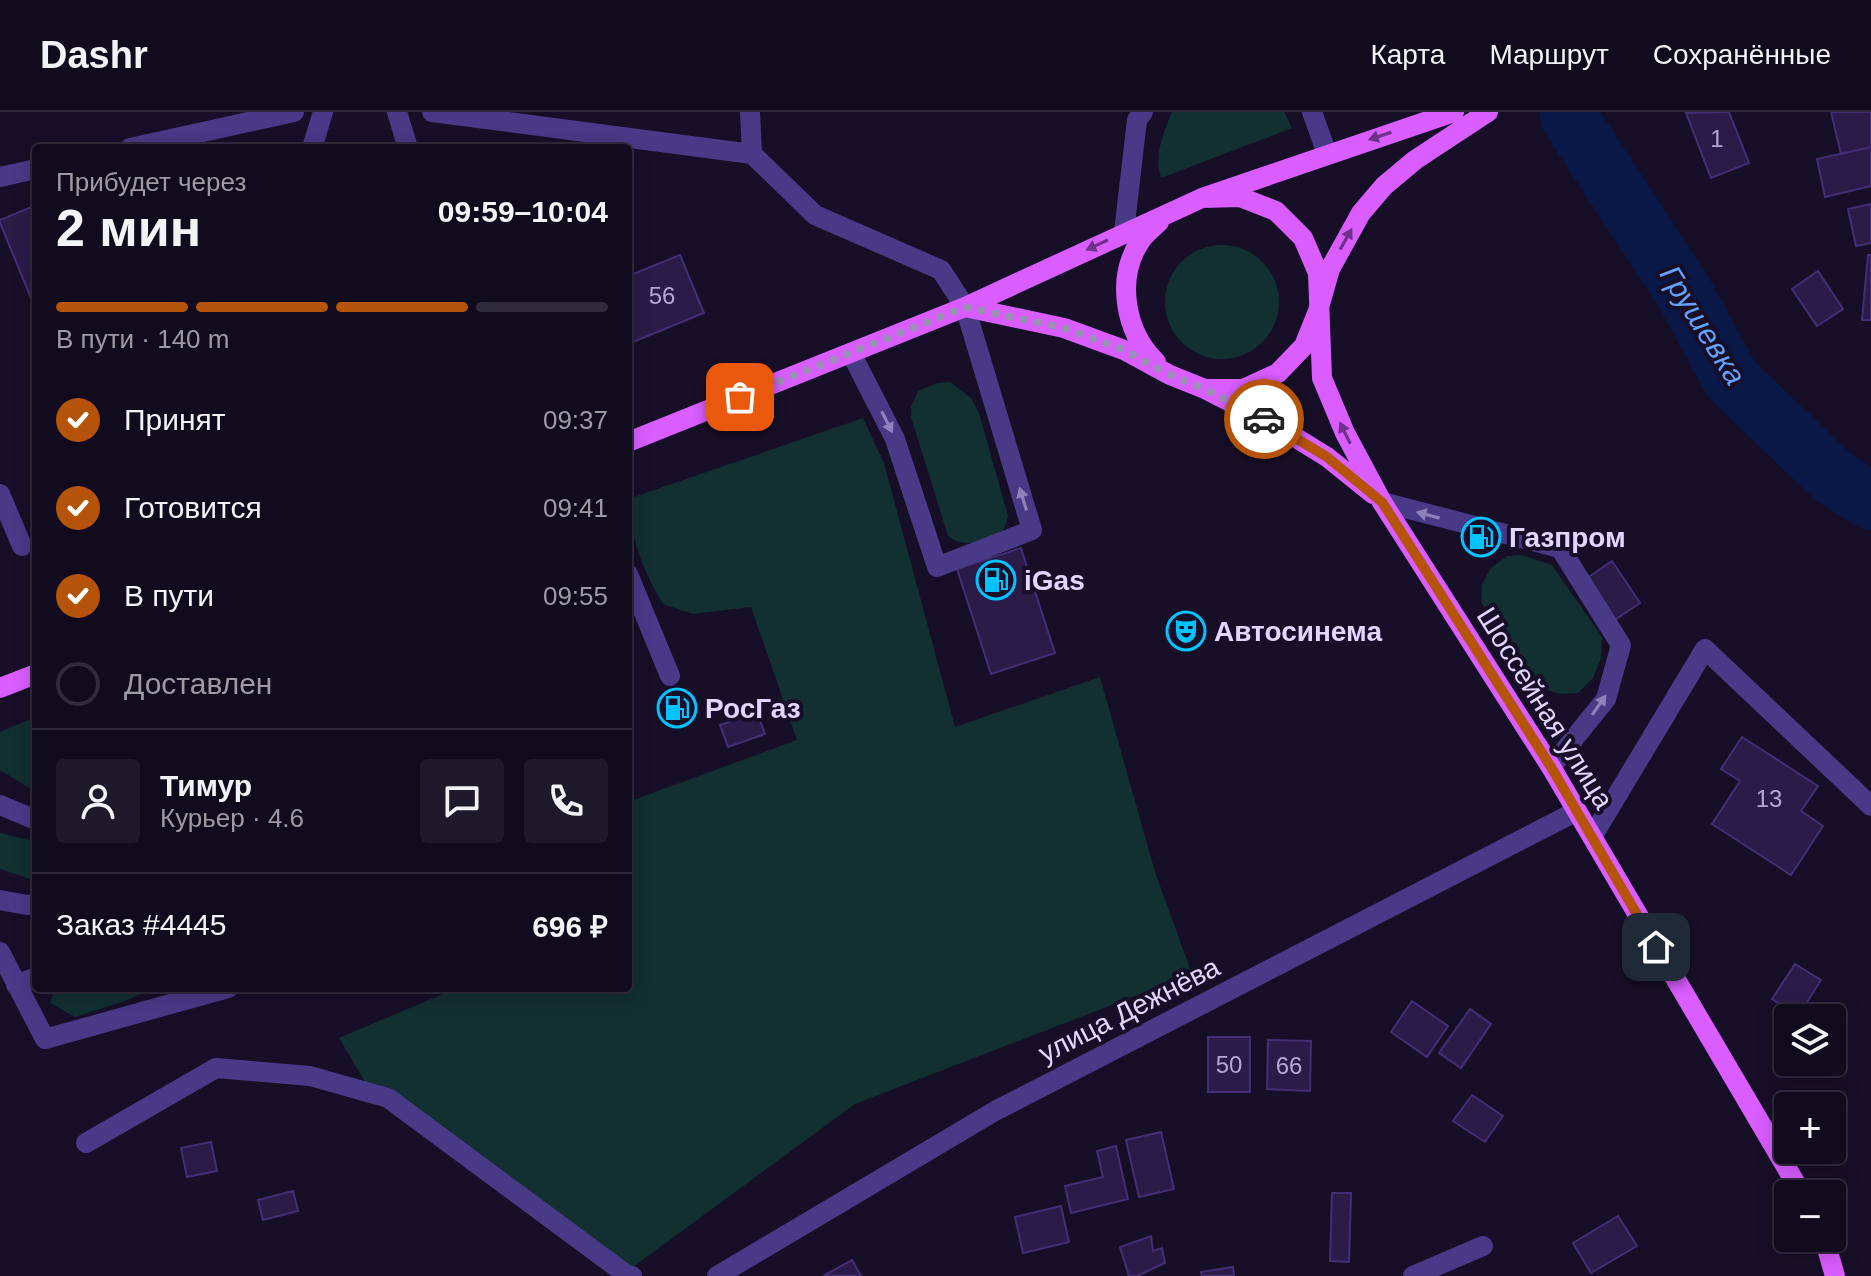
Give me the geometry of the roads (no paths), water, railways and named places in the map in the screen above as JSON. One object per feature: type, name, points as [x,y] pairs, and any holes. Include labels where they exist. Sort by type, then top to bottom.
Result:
[{"type":"main road","points":[[632,440],[965,307],[1202,198],[1454,112]]},
{"type":"main road","points":[[1205,389],[1243,389],[1278,373],[1304,346],[1330,269],[1361,213],[1384,186],[1415,160],[1488,112]]},
{"type":"main road","points":[[1202,198],[1240,197],[1276,211],[1303,238],[1318,273],[1322,378],[1345,433],[1382,502]]},
{"type":"main road","points":[[1168,213],[1141,240],[1127,276],[1127,314],[1142,349],[1170,375]]},
{"type":"main road","points":[[965,307],[1064,328],[1124,350],[1272,423],[1327,457],[1382,502]]},
{"type":"main road","name":"Шоссейная улица","points":[[1382,502],[1551,767],[1794,1180]]},
{"type":"main road","points":[[0,688],[32,676]]},
{"type":"main road","points":[[1828,1252],[1835,1276]]},
{"type":"street","points":[[148,144],[294,112]]},
{"type":"street","points":[[313,144],[323,112]]},
{"type":"street","points":[[397,112],[407,144]]},
{"type":"street","points":[[432,112],[752,154],[815,215],[941,270],[965,307],[1032,530],[937,567],[895,439],[851,353]]},
{"type":"street","points":[[750,112],[752,154]]},
{"type":"street","points":[[1124,232],[1137,120],[1143,112]]},
{"type":"street","points":[[1312,112],[1327,154]]},
{"type":"street","points":[[0,177],[32,170]]},
{"type":"street","points":[[0,494],[22,546]]},
{"type":"street","points":[[1382,502],[1560,548],[1621,645],[1606,699],[1551,767]]},
{"type":"street","points":[[632,584],[670,676]]},
{"type":"street","points":[[1592,837],[1705,649],[1871,806]]},
{"type":"street","points":[[0,805],[32,818]]},
{"type":"street","name":"улица Дежнёва","points":[[717,1276],[995,1111],[1577,811]]},
{"type":"street","points":[[0,900],[32,904]]},
{"type":"street","points":[[0,952],[45,1039],[200,992]]},
{"type":"street","points":[[16,985],[32,979]]},
{"type":"street","points":[[86,1143],[216,1068],[310,1076],[388,1098],[632,1276]]},
{"type":"street","points":[[1413,1276],[1483,1246]]},
{"type":"waterway","name":"Грушевка","points":[[1569,117],[1683,291],[1732,380],[1832,476],[1871,501]]},
{"type":"place","name":"Газпром","points":[[1481,537]]},
{"type":"place","name":"iGas","points":[[996,580]]},
{"type":"place","name":"Автосинема","points":[[1186,631]]},
{"type":"place","name":"РосГаз","points":[[677,708]]}]
